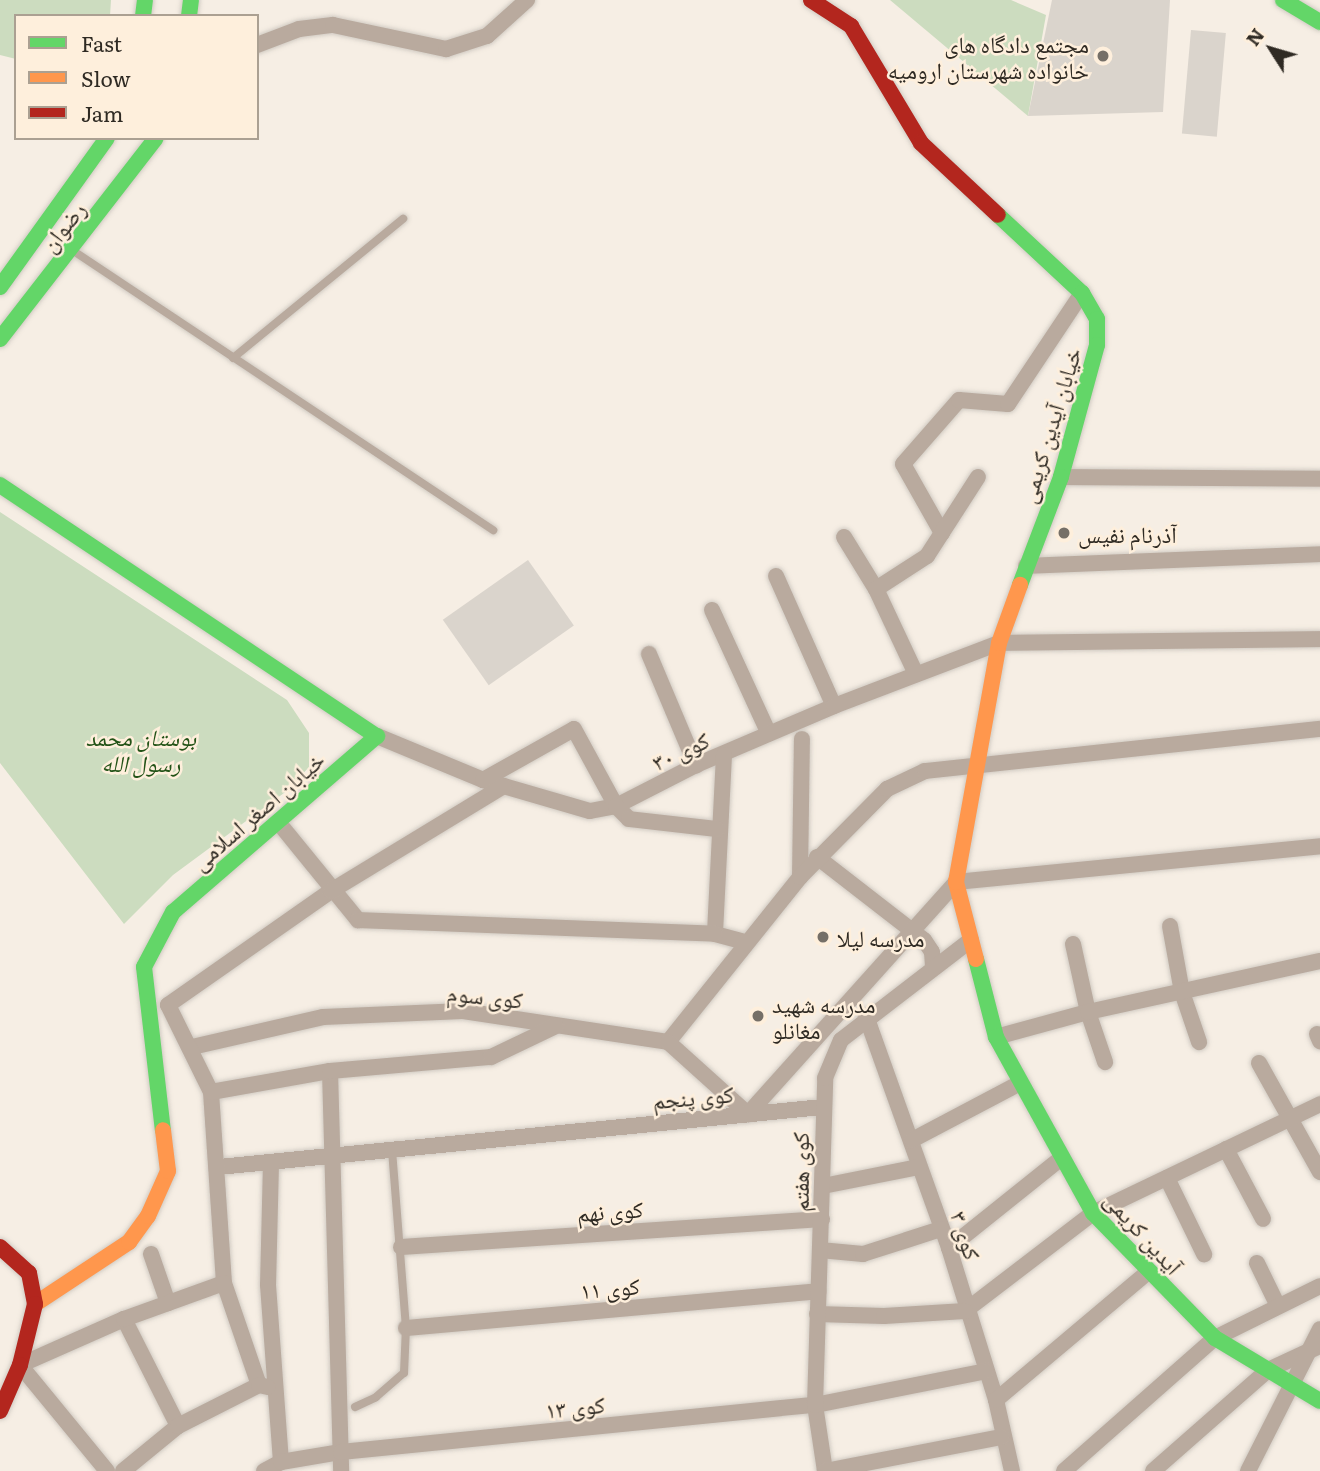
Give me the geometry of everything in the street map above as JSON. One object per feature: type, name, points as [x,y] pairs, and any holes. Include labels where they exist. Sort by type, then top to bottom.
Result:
[{"type":"street","points":[[259,43],[299,29],[333,25],[446,49],[487,36],[527,0]]},
{"type":"street","name":"خیابان آیدین کریمی","points":[[811,0],[851,26],[921,143],[1082,293],[1097,319],[1097,345],[1060,477],[999,643],[980,765],[956,882]]},
{"type":"street","points":[[1283,0],[1320,22]]},
{"type":"street","name":"رضوان","points":[[0,286],[106,140]]},
{"type":"street","name":"رضوان","points":[[0,339],[72,250],[154,140]]},
{"type":"street","points":[[942,533],[903,464],[959,400],[1008,404],[1082,293]]},
{"type":"street","points":[[876,589],[927,556],[978,477]]},
{"type":"street","points":[[1060,477],[1320,480]]},
{"type":"street","points":[[0,485],[377,736]]},
{"type":"street","points":[[844,537],[876,589],[916,674]]},
{"type":"street","points":[[1026,566],[1320,554]]},
{"type":"street","points":[[776,576],[834,706]]},
{"type":"street","points":[[712,610],[769,734]]},
{"type":"street","name":"کوی ۳۰","points":[[377,736],[483,780],[590,811],[617,806],[696,765],[834,706],[999,643],[1320,639]]},
{"type":"street","points":[[649,654],[696,765]]},
{"type":"street","points":[[483,780],[574,729],[617,806],[629,819],[717,829]]},
{"type":"street","points":[[822,1107],[748,1114],[668,1042],[745,942],[817,857],[887,789],[925,771],[1320,729]]},
{"type":"street","name":"خیابان اصغر اسلامی","points":[[144,968],[173,912],[377,736]]},
{"type":"street","points":[[800,877],[802,739]]},
{"type":"street","points":[[715,934],[717,829],[724,755]]},
{"type":"street","points":[[168,1005],[331,891],[504,786]]},
{"type":"street","points":[[278,822],[331,891],[358,920],[715,934],[745,942]]},
{"type":"street","points":[[956,882],[1320,846]]},
{"type":"street","points":[[817,857],[911,934],[929,945],[933,967]]},
{"type":"street","name":"کوی پنجم","points":[[219,1167],[748,1114],[956,882]]},
{"type":"street","name":"آیدین کریمی","points":[[956,882],[996,1037],[1060,1159],[1093,1213],[1147,1273],[1215,1338],[1320,1401]]},
{"type":"street","points":[[1170,926],[1182,992],[1199,1042]]},
{"type":"street","name":"کوی هفتم","points":[[825,1471],[815,1405],[823,1186],[822,1107],[830,1059],[841,1040],[866,1016],[971,940]]},
{"type":"street","points":[[1073,944],[1088,1012],[1105,1062]]},
{"type":"street","points":[[996,1037],[1088,1012],[1320,961]]},
{"type":"street","points":[[144,968],[192,1047],[211,1092],[219,1167],[224,1283],[266,1387],[281,1462]]},
{"type":"street","points":[[35,1304],[129,1242],[148,1216],[168,1171],[144,968]]},
{"type":"street","name":"کوی سوم","points":[[192,1047],[323,1017],[463,1011],[668,1042]]},
{"type":"street","name":"کوی ۳","points":[[866,1016],[949,1248],[965,1311],[996,1400],[1002,1437],[1012,1471]]},
{"type":"street","points":[[211,1092],[330,1071],[491,1056],[556,1027]]},
{"type":"street","points":[[1259,1063],[1320,1172]]},
{"type":"street","points":[[330,1071],[341,1471]]},
{"type":"street","points":[[778,1081],[778,1099],[795,1109]]},
{"type":"street","points":[[912,1140],[1020,1083]]},
{"type":"street","points":[[817,1314],[884,1316],[965,1311],[1093,1213],[1320,1104]]},
{"type":"street","points":[[1226,1149],[1263,1219]]},
{"type":"street","points":[[949,1248],[1060,1159]]},
{"type":"street","points":[[266,1387],[271,1163]]},
{"type":"street","points":[[823,1186],[919,1167]]},
{"type":"street","points":[[1167,1178],[1205,1254]]},
{"type":"street","name":"کوی نهم","points":[[401,1247],[822,1219]]},
{"type":"street","points":[[820,1250],[863,1254],[941,1229]]},
{"type":"street","points":[[0,1247],[29,1273],[35,1304],[20,1365],[0,1411]]},
{"type":"street","points":[[151,1254],[168,1303]]},
{"type":"street","points":[[1257,1263],[1279,1306]]},
{"type":"street","points":[[996,1400],[1147,1273]]},
{"type":"street","points":[[20,1365],[124,1319],[224,1283]]},
{"type":"street","points":[[1064,1471],[1215,1338],[1320,1286]]},
{"type":"street","name":"کوی ۱۱","points":[[406,1328],[818,1291]]},
{"type":"street","points":[[124,1319],[178,1426]]},
{"type":"street","points":[[1248,1471],[1320,1329]]},
{"type":"street","points":[[1153,1471],[1169,1466],[1268,1370],[1320,1346]]},
{"type":"street","points":[[20,1365],[107,1471]]},
{"type":"street","name":"کوی ۱۳","points":[[264,1471],[281,1462],[341,1452],[815,1405],[986,1371]]},
{"type":"street","points":[[123,1471],[178,1426],[266,1387]]},
{"type":"street","points":[[825,1471],[1002,1437]]},
{"type":"lane","points":[[233,358],[403,219]]},
{"type":"lane","points":[[72,250],[493,530]]},
{"type":"lane","points":[[355,1407],[376,1397],[404,1373],[406,1328],[392,1149]]},
{"type":"green space","points":[[0,0],[111,0],[110,14],[14,14],[14,58],[0,55]]},
{"type":"green space","points":[[890,0],[1011,0],[1046,15],[1028,116]]},
{"type":"green space","name":"بوستان محمد رسول الله","points":[[0,512],[287,700],[309,733],[309,767],[288,790],[173,875],[124,924],[0,763]]},
{"type":"building","name":"مجتمع دادگاه های خانواده شهرستان ارومیه","points":[[1052,0],[1170,0],[1163,112],[1028,116]]},
{"type":"building","points":[[1191,30],[1226,33],[1217,137],[1182,134]]},
{"type":"building","points":[[528,560],[574,626],[489,685],[443,620]]},
{"type":"traffic: fast","points":[[143,14],[145,0]]},
{"type":"traffic: fast","points":[[189,14],[191,0]]},
{"type":"traffic: fast","points":[[1283,0],[1320,22]]},
{"type":"traffic: fast","points":[[0,287],[106,140]]},
{"type":"traffic: fast","points":[[0,339],[154,140]]},
{"type":"traffic: fast","points":[[998,215],[1082,293],[1097,319],[1097,345],[1061,477],[1020,585]]},
{"type":"traffic: fast","points":[[0,485],[377,736],[173,912],[144,967],[163,1130]]},
{"type":"traffic: fast","points":[[976,959],[996,1037],[1093,1213],[1215,1338],[1320,1401]]},
{"type":"traffic: slow","points":[[976,959],[956,882],[999,643],[1020,585]]},
{"type":"traffic: slow","points":[[35,1304],[129,1242],[148,1216],[168,1171],[163,1130]]},
{"type":"traffic: jam","points":[[811,0],[851,26],[921,143],[998,215]]},
{"type":"traffic: jam","points":[[0,1247],[29,1273],[35,1304],[20,1365],[0,1411]]},
{"type":"place","name":"مجتمع دادگاه های خانواده شهرستان ارومیه","points":[[1103,56]]},
{"type":"place","name":"آذرنام نفیس","points":[[1064,533]]},
{"type":"place","name":"مدرسه لیلا","points":[[823,937]]},
{"type":"place","name":"مدرسه شهید مغانلو","points":[[758,1016]]}]
